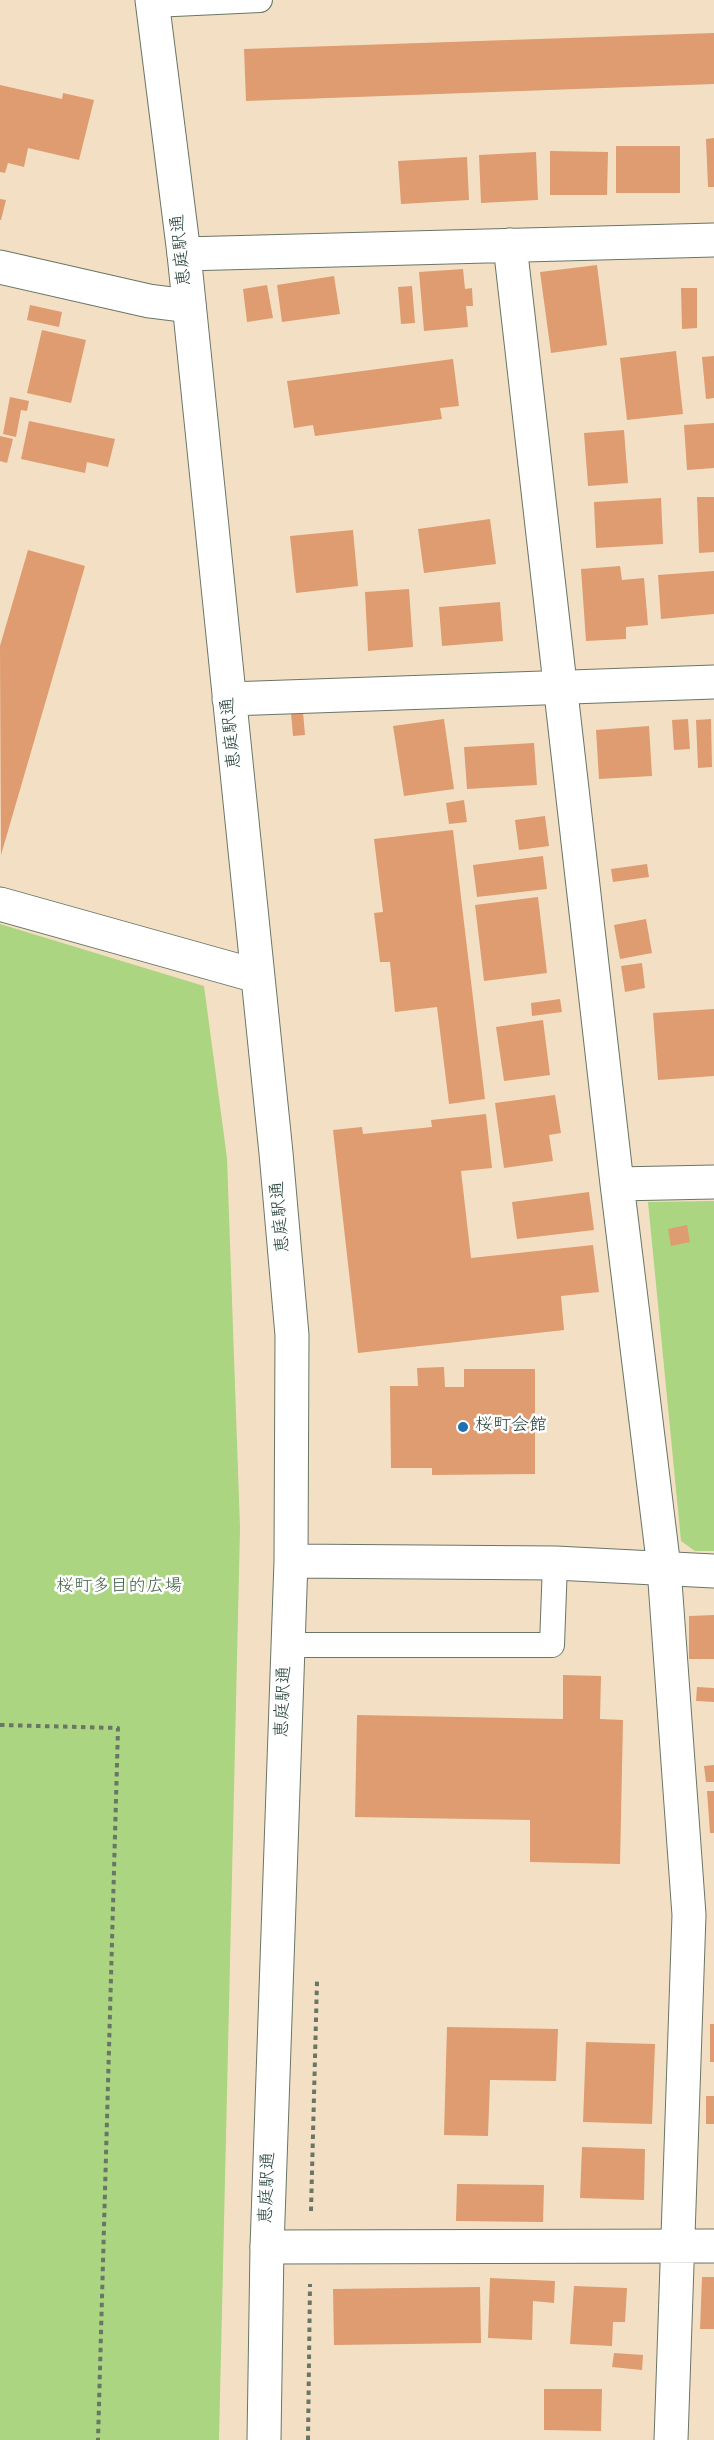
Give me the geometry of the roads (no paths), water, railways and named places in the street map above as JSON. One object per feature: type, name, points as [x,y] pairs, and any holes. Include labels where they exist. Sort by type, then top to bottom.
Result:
[{"type":"street","name":"恵庭駅通","points":[[153,2],[184,254],[276,1153],[292,1335],[291,1561],[267,2247],[264,2440]]},
{"type":"street","points":[[184,254],[714,240]]},
{"type":"street","points":[[510,245],[617,1184],[664,1568],[689,1915],[671,2440]]},
{"type":"street","points":[[0,267],[149,301],[189,306]]},
{"type":"street","points":[[229,699],[714,682]]},
{"type":"street","points":[[0,904],[257,976]]},
{"type":"street","points":[[617,1184],[714,1182]]},
{"type":"street","points":[[291,1561],[555,1563],[714,1571]]},
{"type":"street","points":[[267,2247],[714,2246]]},
{"type":"lane","points":[[153,2],[260,0]]},
{"type":"lane","points":[[287,1645],[552,1645],[555,1563]]},
{"type":"place","name":"桜町会館","points":[[463,1427]]},
{"type":"park label","name":"桜町多目的広場","points":[[119,1588]]}]
